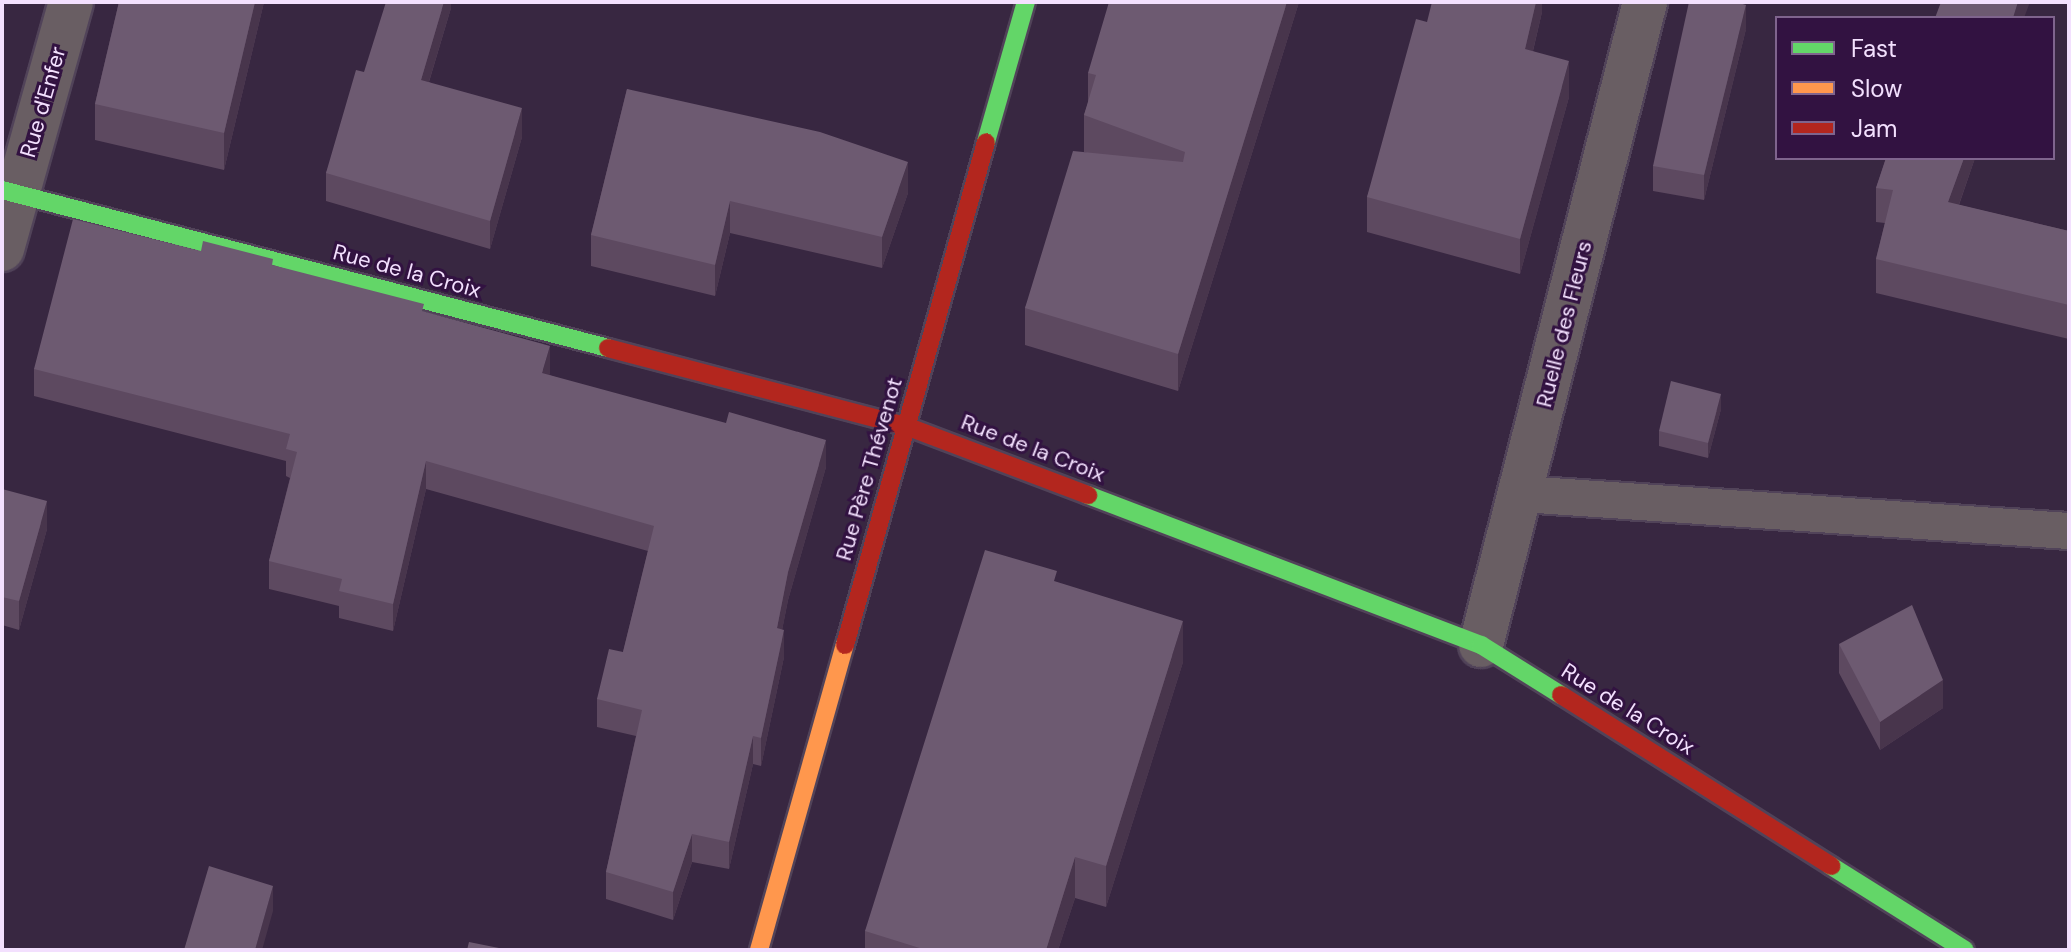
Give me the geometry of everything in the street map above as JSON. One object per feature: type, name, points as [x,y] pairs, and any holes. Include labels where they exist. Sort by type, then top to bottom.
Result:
[{"type":"street","name":"Rue d'Enfer","points":[[2,249],[9,192],[71,2]]},
{"type":"street","name":"Rue Père Thévenot","points":[[759,950],[1026,2]]},
{"type":"street","name":"Ruelle des Fleurs","points":[[1481,645],[1522,494],[1645,2]]},
{"type":"street","name":"Rue de la Croix","points":[[9,192],[906,426],[1481,645],[1965,950]]},
{"type":"lane","points":[[1522,494],[2069,531]]},
{"type":"building","points":[[119,2],[255,2],[224,133],[95,104]]},
{"type":"building","points":[[386,2],[444,2],[421,80],[522,108],[490,221],[326,173],[356,70],[364,72]]},
{"type":"building","points":[[1109,2],[1287,2],[1178,354],[1025,308],[1073,151],[1183,162],[1185,152],[1084,115],[1096,75],[1088,73]]},
{"type":"building","points":[[1432,2],[1536,2],[1525,49],[1569,61],[1520,239],[1367,197],[1416,19],[1427,22]]},
{"type":"building","points":[[1689,2],[1736,2],[1746,5],[1704,175],[1653,166]]},
{"type":"building","points":[[1941,2],[2018,2],[2014,16],[1936,16]]},
{"type":"building","points":[[627,89],[820,132],[908,162],[882,237],[730,201],[715,265],[591,235]]},
{"type":"building","points":[[1885,160],[1963,160],[1948,202],[2069,231],[2069,305],[1876,259],[1893,190],[1876,188]]},
{"type":"building","points":[[73,219],[201,251],[203,241],[273,259],[272,265],[424,304],[422,311],[550,346],[542,373],[726,423],[729,412],[826,440],[788,572],[777,628],[784,630],[761,738],[753,736],[729,842],[692,834],[673,892],[606,872],[642,710],[597,699],[609,649],[623,652],[654,526],[426,461],[393,604],[339,591],[342,579],[269,561],[297,452],[286,449],[290,434],[34,369]]},
{"type":"building","points":[[1671,381],[1721,394],[1708,443],[1659,431]]},
{"type":"building","points":[[2,489],[47,501],[19,601],[2,597]]},
{"type":"building","points":[[985,550],[1057,571],[1054,581],[1183,621],[1106,866],[1075,857],[1046,950],[926,950],[865,931]]},
{"type":"building","points":[[1912,605],[1943,680],[1880,722],[1839,644]]},
{"type":"building","points":[[209,866],[273,886],[255,950],[184,950]]},
{"type":"building","points":[[469,942],[509,950],[467,950]]},
{"type":"traffic: fast","points":[[986,142],[1026,2]]},
{"type":"traffic: fast","points":[[2,190],[608,348]]},
{"type":"traffic: fast","points":[[1088,495],[1481,645],[1561,695]]},
{"type":"traffic: fast","points":[[1831,866],[1965,950]]},
{"type":"traffic: slow","points":[[759,950],[845,645]]},
{"type":"traffic: jam","points":[[845,645],[986,142]]},
{"type":"traffic: jam","points":[[608,348],[906,426],[1088,495]]},
{"type":"traffic: jam","points":[[1561,695],[1831,866]]}]
